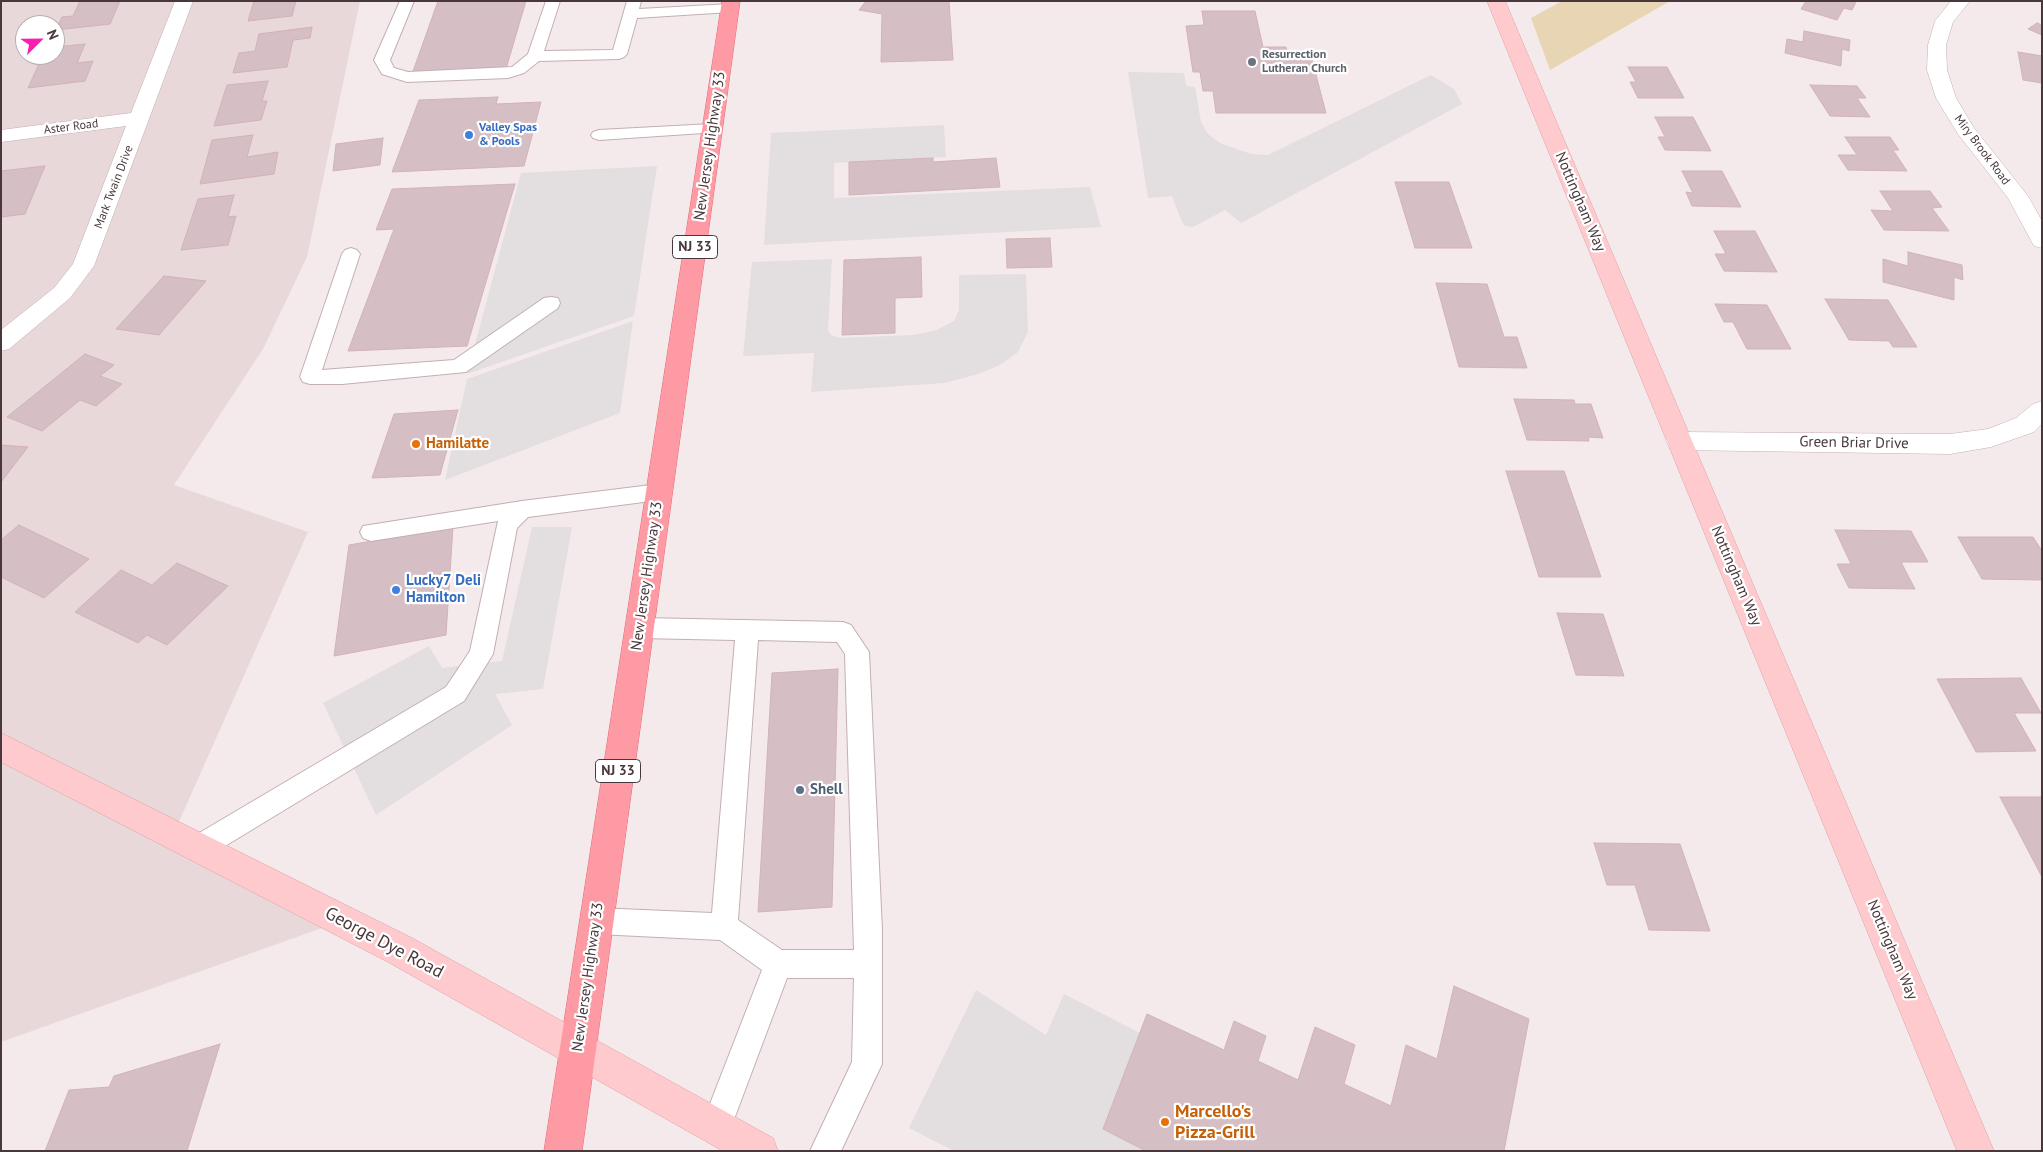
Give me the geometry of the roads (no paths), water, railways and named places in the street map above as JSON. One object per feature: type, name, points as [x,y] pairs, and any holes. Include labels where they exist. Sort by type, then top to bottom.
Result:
[{"type":"main road","name":"New Jersey Highway 33","points":[[563,1151],[730,5]]},
{"type":"street","name":"Mark Twain Drive","points":[[1,343],[62,294],[83,266],[184,1]]},
{"type":"street","name":"Nottingham Way","points":[[1496,1],[1976,1151]]},
{"type":"street","name":"Miry Brook Road","points":[[1961,1],[1944,21],[1936,45],[1937,70],[1946,98],[1965,130],[2017,196],[2042,241]]},
{"type":"street","name":"Aster Road","points":[[1,136],[140,118]]},
{"type":"street","points":[[2017,196],[2042,196]]},
{"type":"street","name":"Green Briar Drive","points":[[1679,441],[1950,444],[1991,438],[2036,424]]},
{"type":"street","name":"George Dye Road","points":[[1,747],[400,950],[760,1151]]},
{"type":"lane","points":[[406,1],[382,60],[388,71],[407,78],[508,73],[518,70],[534,56],[553,1]]},
{"type":"lane","points":[[534,56],[619,54],[632,7],[730,5]]},
{"type":"lane","points":[[599,136],[712,129]]},
{"type":"lane","points":[[352,254],[310,377],[459,367],[551,302]]},
{"type":"lane","points":[[371,532],[522,509],[659,492]]},
{"type":"lane","points":[[198,848],[455,694],[481,654],[507,524],[522,509]]},
{"type":"lane","points":[[640,628],[843,632],[857,652],[868,964],[867,1064],[825,1151]]},
{"type":"lane","points":[[724,926],[747,630]]},
{"type":"lane","points":[[597,920],[724,926],[778,964],[868,964]]},
{"type":"lane","points":[[716,1127],[778,964]]},
{"type":"place","name":"Resurrection Lutheran Church","points":[[1252,62]]},
{"type":"place","name":"Valley Spas & Pools","points":[[469,135]]},
{"type":"place","name":"Hamilatte","points":[[416,444]]},
{"type":"place","name":"Lucky7 Deli Hamilton","points":[[396,590]]},
{"type":"place","name":"Shell","points":[[800,790]]},
{"type":"place","name":"Marcello's Pizza-Grill","points":[[1165,1122]]}]
